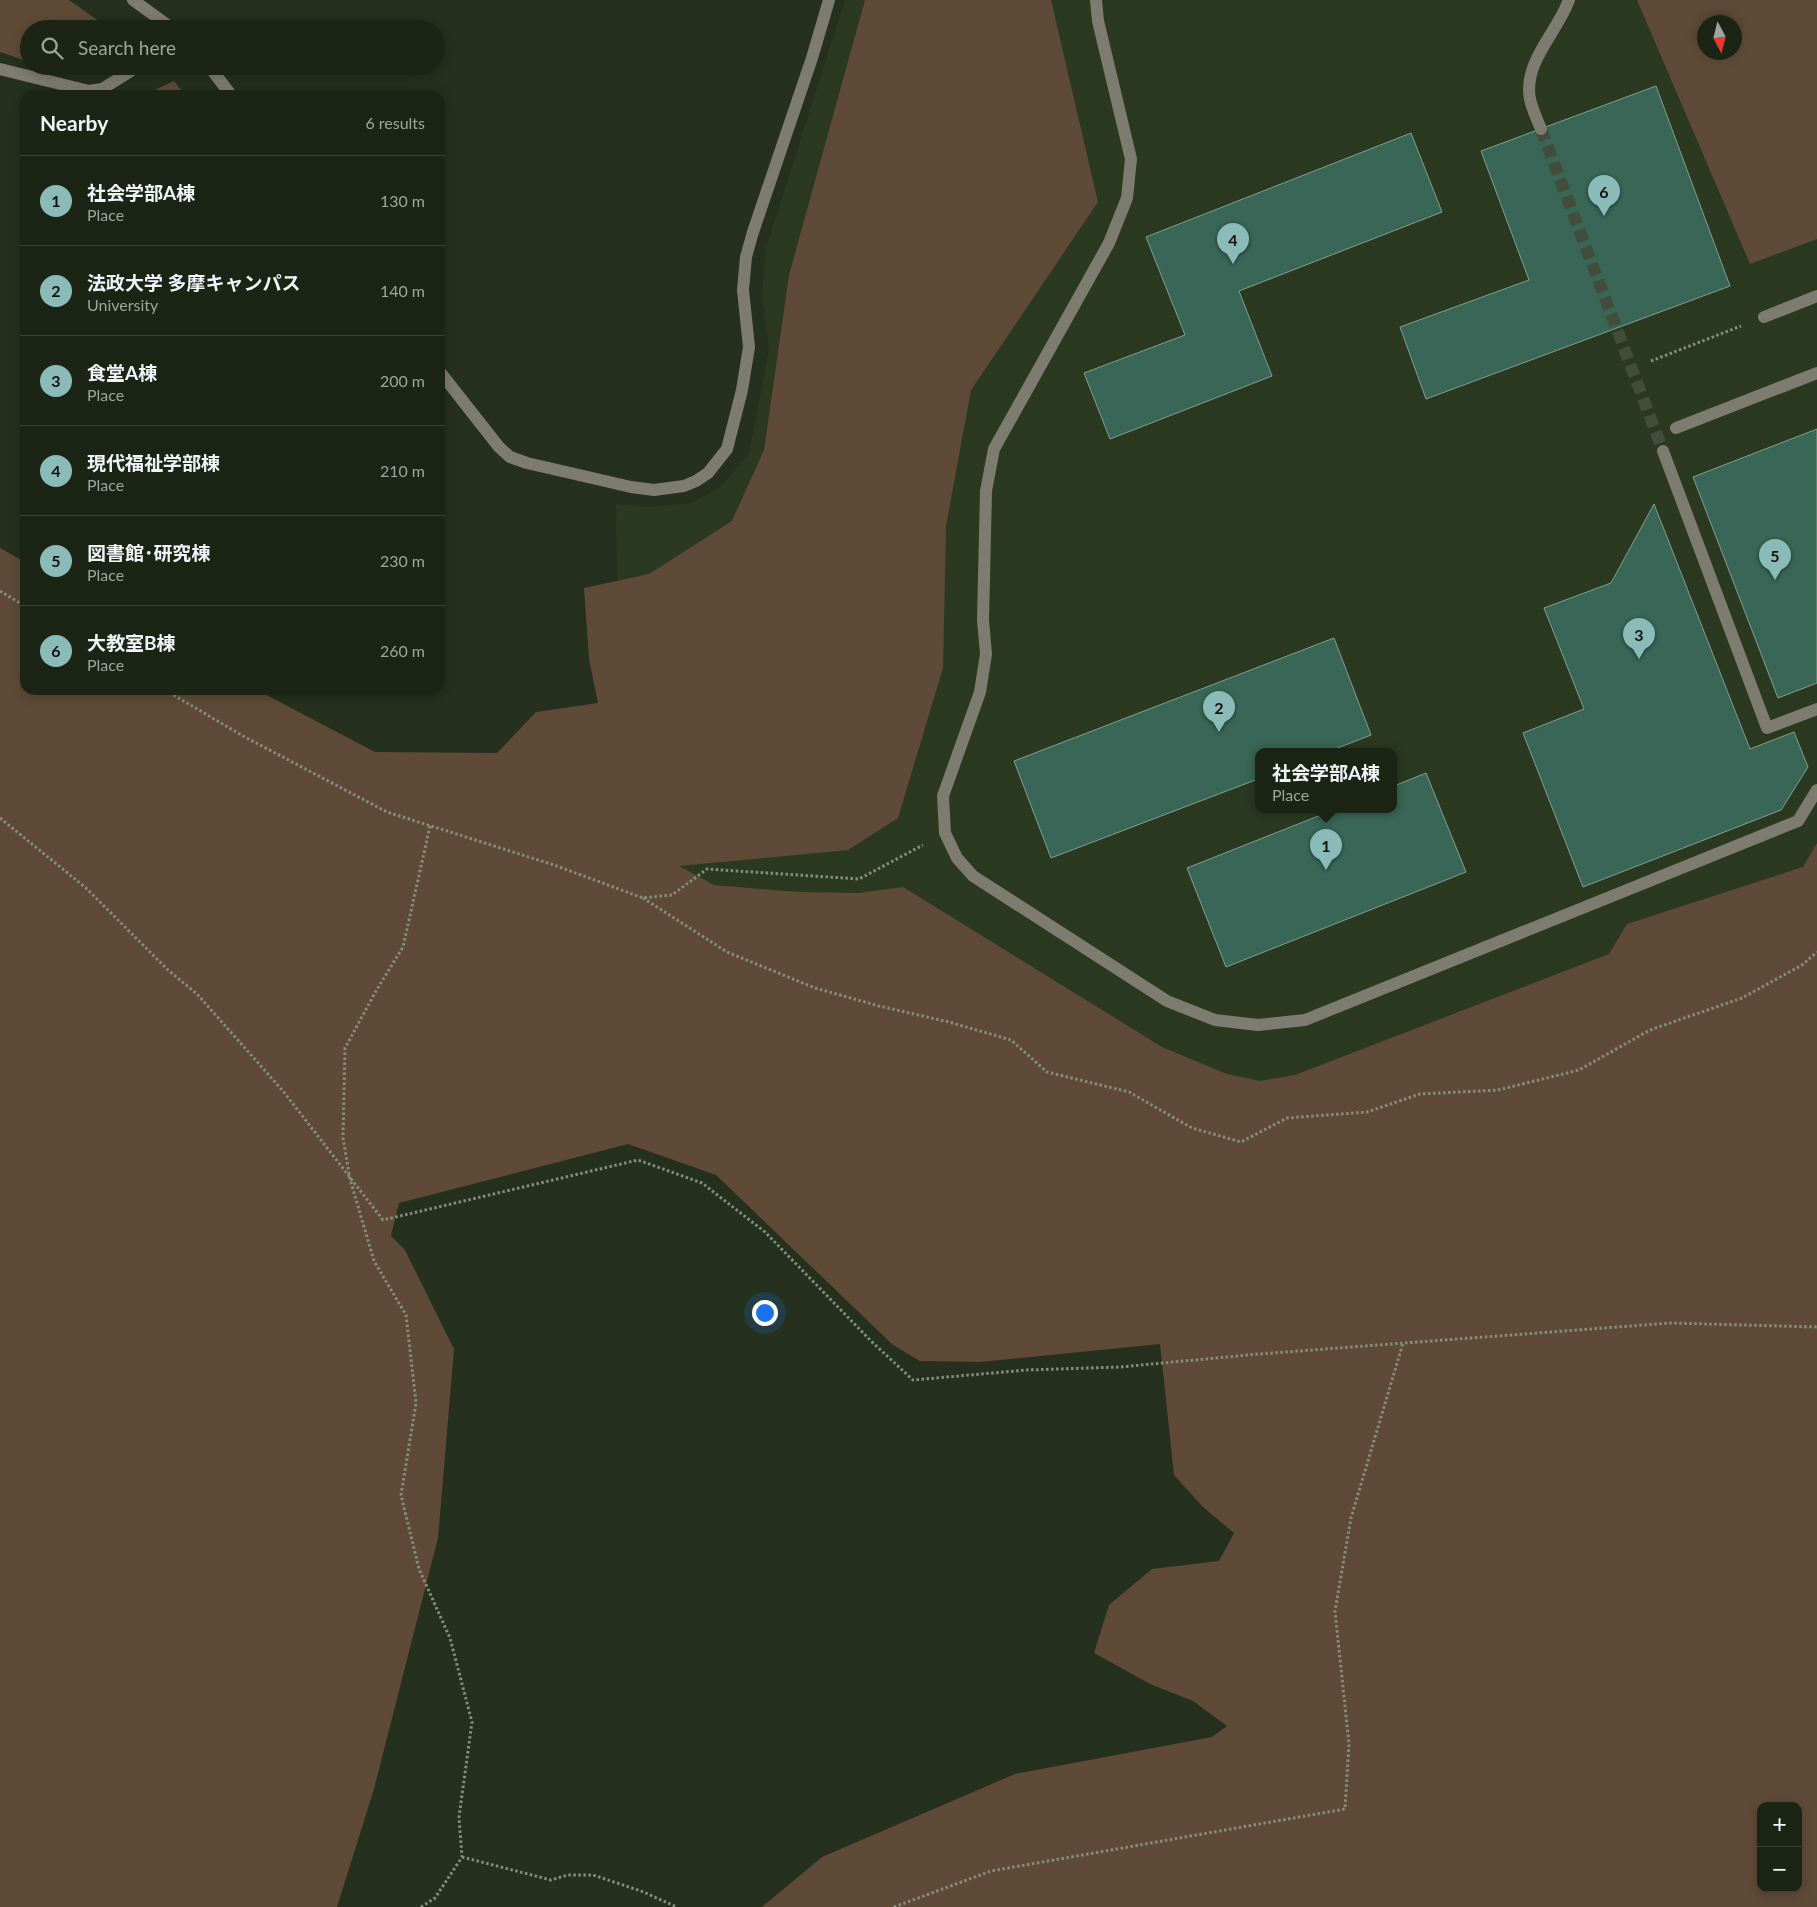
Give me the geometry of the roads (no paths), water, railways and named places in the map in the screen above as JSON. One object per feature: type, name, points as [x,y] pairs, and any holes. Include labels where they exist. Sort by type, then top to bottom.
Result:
[{"type":"street","points":[[133,0],[161,20]]},
{"type":"street","points":[[445,379],[498,447],[510,457],[528,464],[631,487],[654,490],[684,486],[708,473],[727,449],[742,390],[749,347],[743,290],[746,257],[812,58],[829,0]]},
{"type":"street","points":[[1096,0],[1098,21],[1131,159],[1127,198],[1109,243],[994,449],[986,491],[983,620],[986,654],[980,692],[943,796],[945,834],[957,858],[973,876],[1167,1002],[1215,1020],[1258,1025],[1305,1020],[1798,821],[1817,790]]},
{"type":"street","points":[[1541,129],[1530,99],[1529,82],[1534,65],[1564,15],[1569,0]]},
{"type":"street","points":[[0,69],[20,74]]},
{"type":"street","points":[[24,75],[85,90]]},
{"type":"street","points":[[96,90],[102,89],[125,75]]},
{"type":"street","points":[[216,75],[227,90]]},
{"type":"street","points":[[1764,317],[1817,296]]},
{"type":"street","points":[[1676,428],[1817,373]]},
{"type":"street","points":[[1663,451],[1767,728],[1817,709]]},
{"type":"tunnel","points":[[1541,129],[1663,451]]},
{"type":"place","name":"大教室B棟","points":[[1604,216]]},
{"type":"place","name":"現代福祉学部棟","points":[[1233,264]]},
{"type":"place","name":"図書館･研究棟","points":[[1775,580]]},
{"type":"place","name":"食堂A棟","points":[[1639,659]]},
{"type":"place","name":"法政大学 多摩キャンパス","points":[[1219,732]]},
{"type":"place","name":"社会学部A棟","points":[[1326,870]]}]
